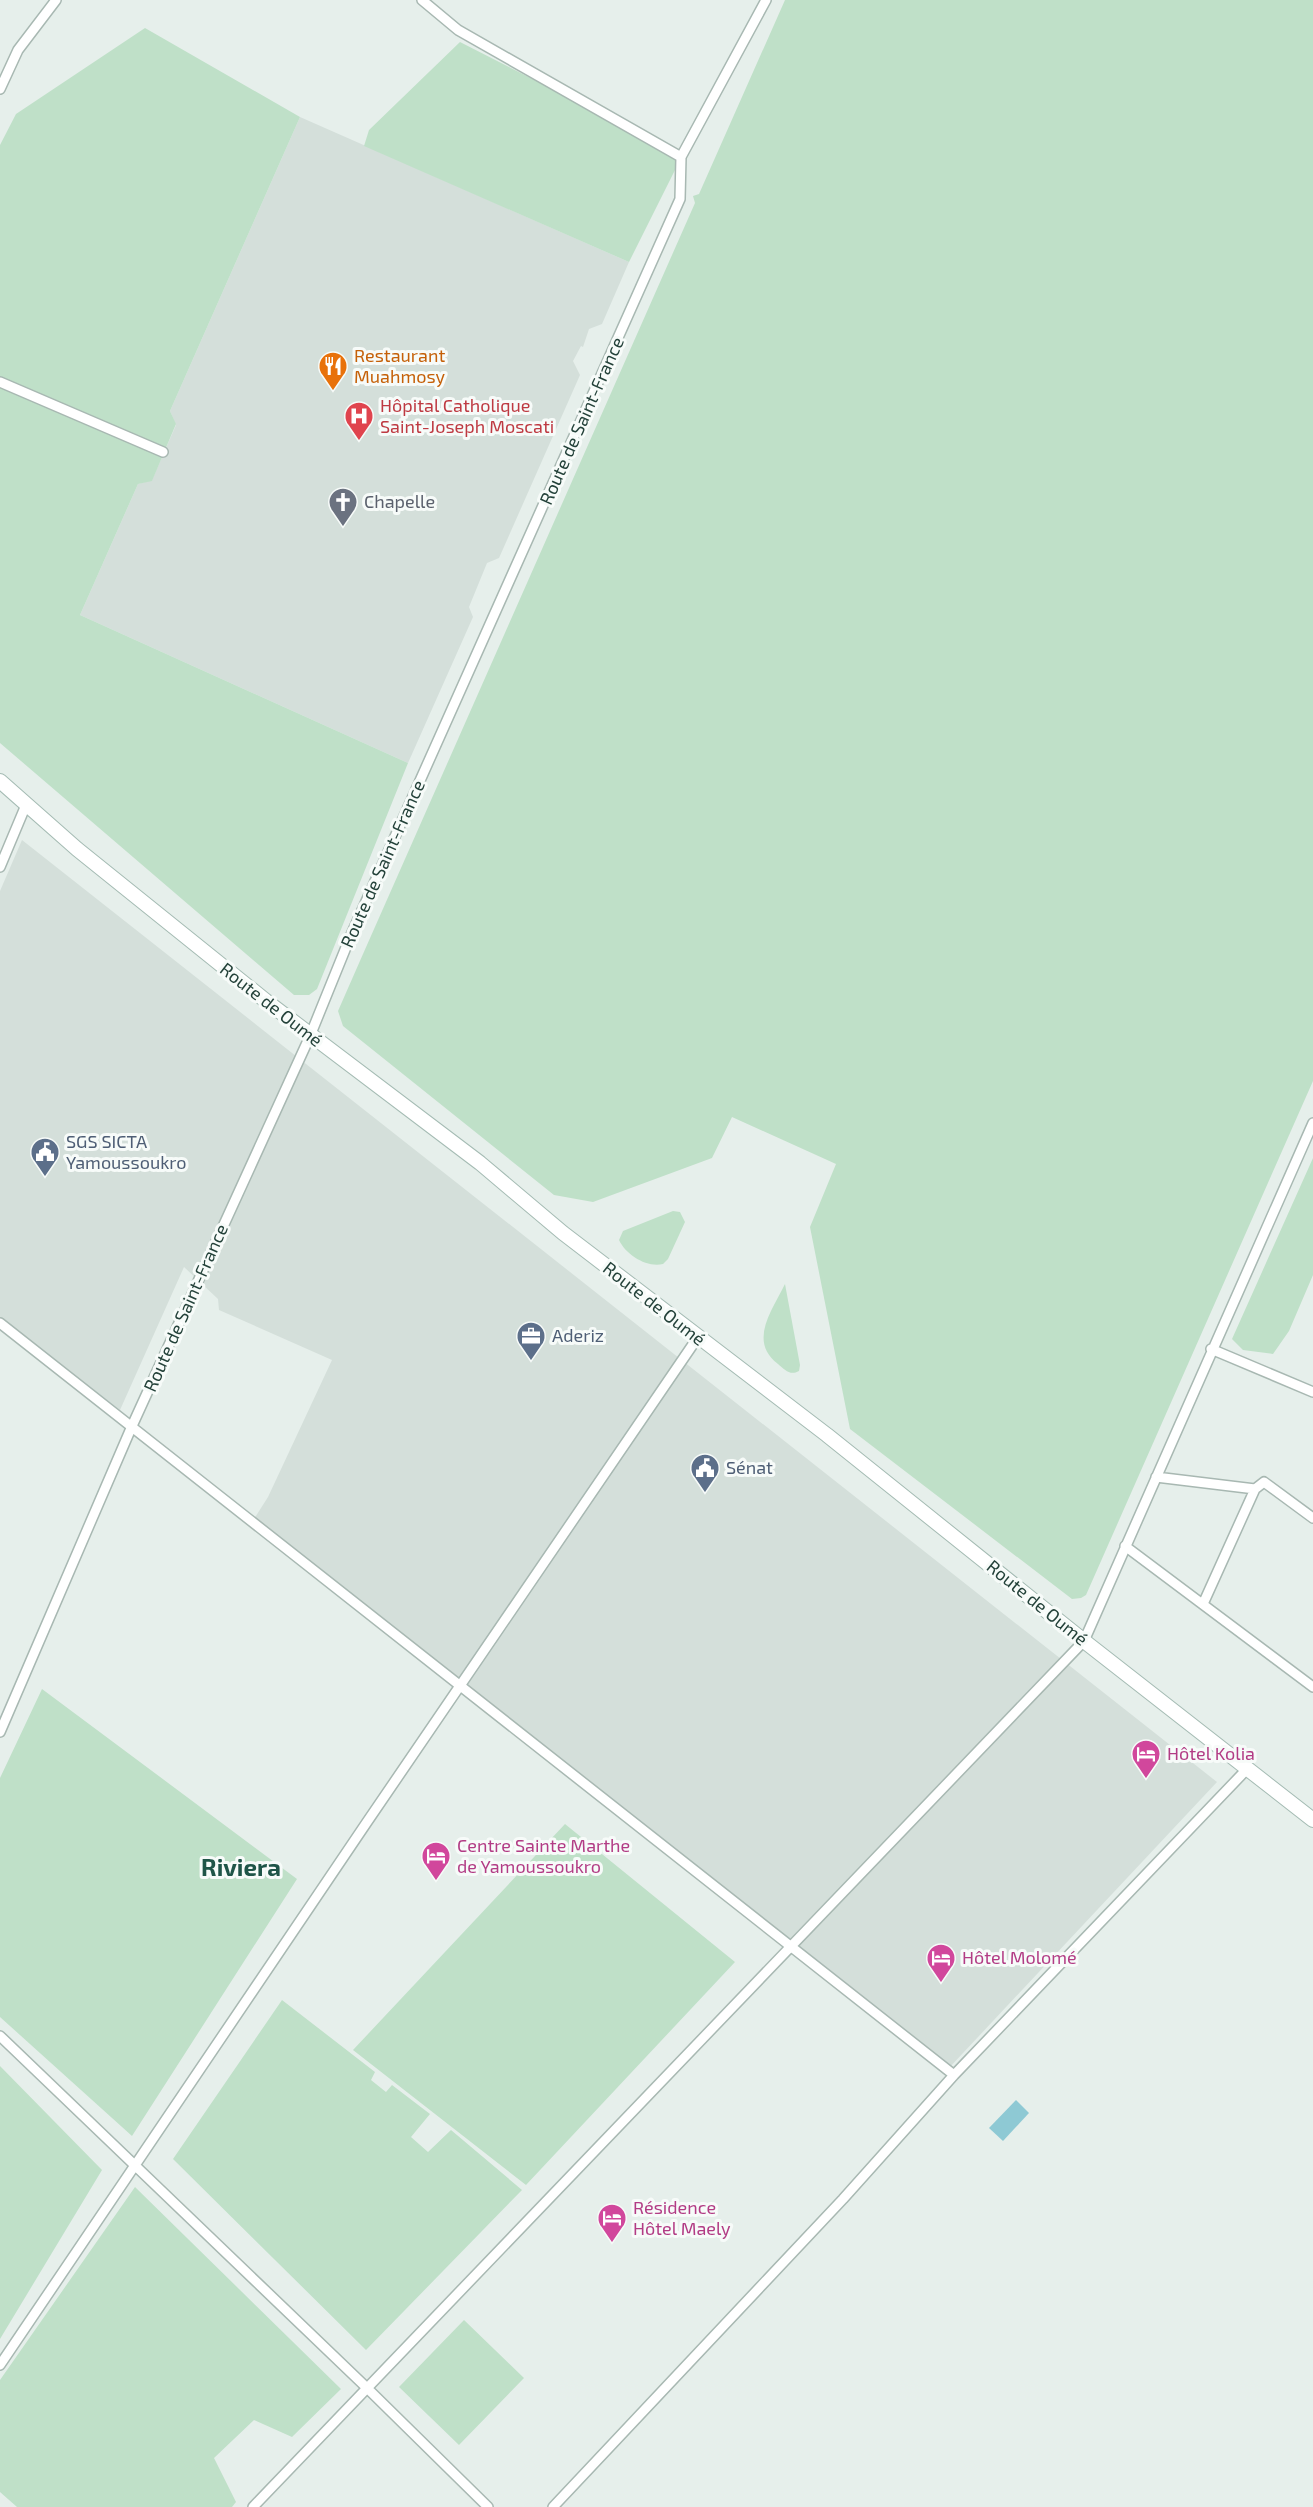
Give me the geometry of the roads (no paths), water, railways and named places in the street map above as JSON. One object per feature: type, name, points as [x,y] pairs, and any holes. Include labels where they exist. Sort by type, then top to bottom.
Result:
[{"type":"main road","name":"Route de Oumé","points":[[0,782],[310,1036],[480,1163],[563,1233],[827,1435],[1084,1641],[1313,1820]]},
{"type":"street","points":[[0,89],[18,50],[56,0]]},
{"type":"street","points":[[422,0],[458,30],[681,157]]},
{"type":"street","name":"Route de Saint-France","points":[[0,1732],[132,1426],[310,1036],[356,925],[680,200],[681,157],[766,0]]},
{"type":"street","points":[[0,382],[163,452]]},
{"type":"street","points":[[0,867],[26,805]]},
{"type":"street","points":[[253,2507],[1084,1641],[1211,1349],[1313,1123]]},
{"type":"street","points":[[0,1323],[954,2074]]},
{"type":"street","points":[[0,2365],[458,1685],[698,1337]]},
{"type":"street","points":[[1211,1349],[1313,1392]]},
{"type":"street","points":[[1156,1477],[1255,1489]]},
{"type":"street","points":[[1203,1604],[1255,1489],[1264,1482],[1313,1518]]},
{"type":"street","points":[[1125,1546],[1313,1687]]},
{"type":"street","points":[[553,2507],[843,2199],[954,2074],[1248,1768]]},
{"type":"street","points":[[0,2036],[488,2507]]},
{"type":"water","points":[[1016,2100],[1029,2113],[1003,2141],[989,2128]]},
{"type":"place","name":"Restaurant Muahmosy","points":[[333,392]]},
{"type":"place","name":"Hôpital Catholique Saint-Joseph Moscati","points":[[359,442]]},
{"type":"place","name":"Chapelle","points":[[343,528]]},
{"type":"place","name":"SGS SICTA Yamoussoukro","points":[[45,1178]]},
{"type":"place","name":"Aderiz","points":[[531,1362]]},
{"type":"place","name":"Sénat","points":[[705,1494]]},
{"type":"place","name":"Hôtel Kolia","points":[[1146,1780]]},
{"type":"place","name":"Centre Sainte Marthe de Yamoussoukro","points":[[436,1882]]},
{"type":"place","name":"Hôtel Molomé","points":[[941,1984]]},
{"type":"place","name":"Résidence Hôtel Maely","points":[[612,2244]]},
{"type":"district","name":"Riviera","points":[[241,1868]]}]
